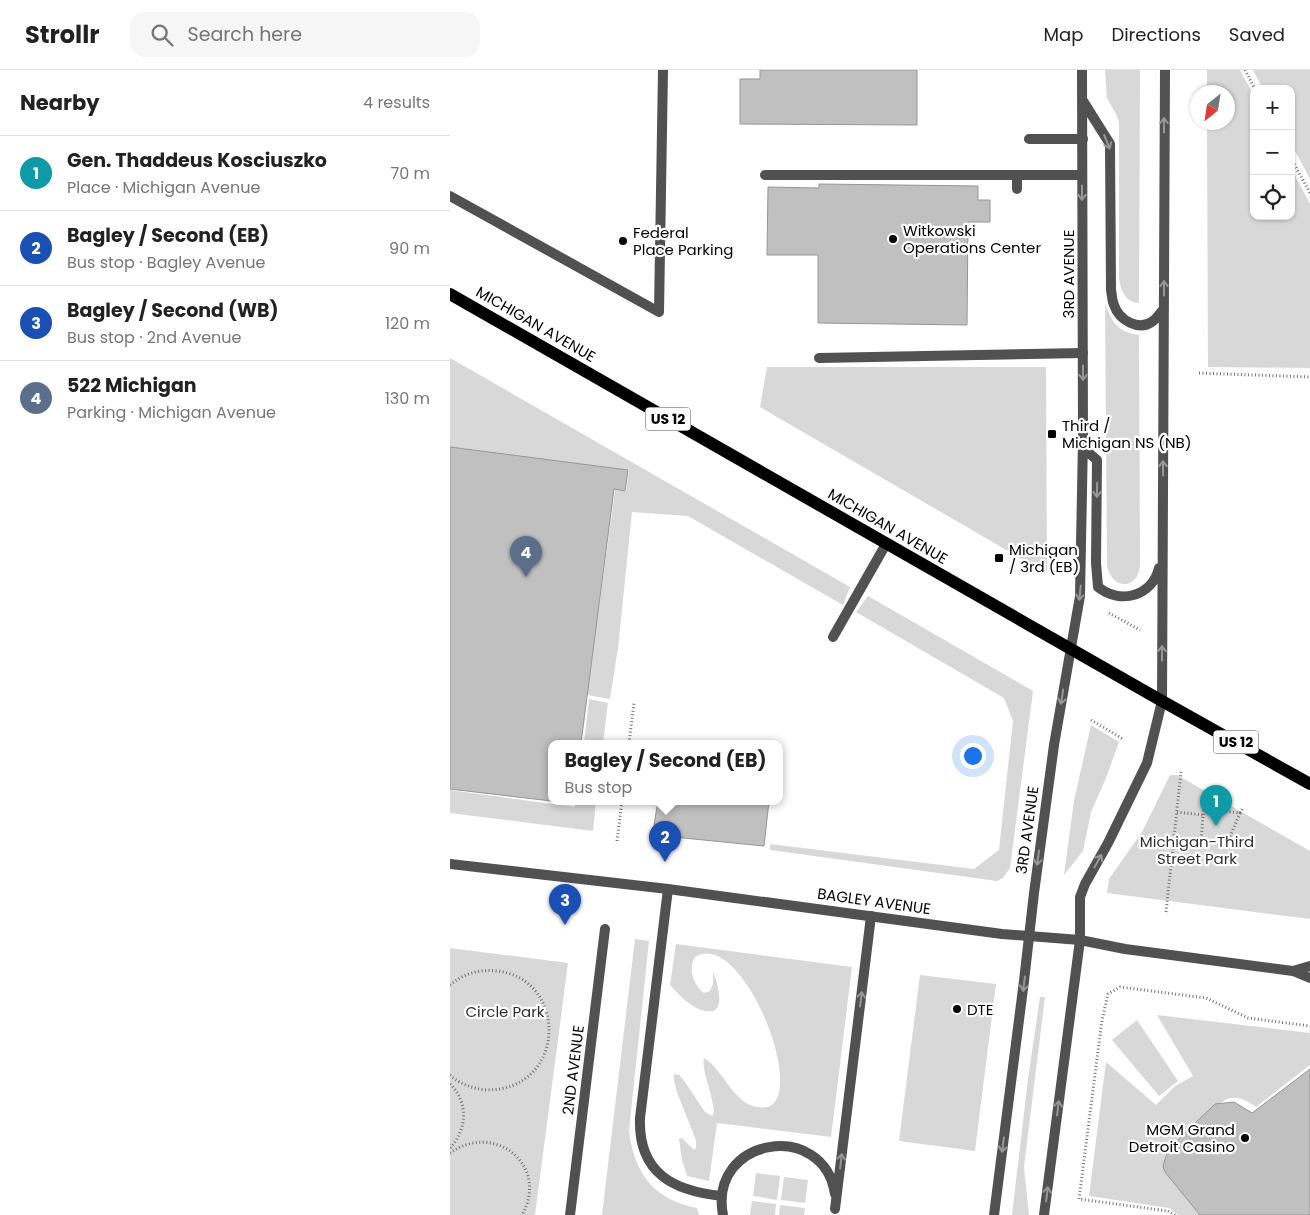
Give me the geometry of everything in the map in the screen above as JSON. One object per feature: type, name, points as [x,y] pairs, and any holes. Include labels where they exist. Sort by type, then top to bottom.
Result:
[{"type":"main road","name":"MICHIGAN AVENUE","points":[[450,294],[1070,649],[1310,784]]},
{"type":"street","points":[[450,196],[659,312],[663,70]]},
{"type":"street","name":"3RD AVENUE","points":[[994,1215],[1036,873],[1070,649],[1080,596],[1083,448],[1083,71]]},
{"type":"street","points":[[1044,1215],[1080,940],[1080,897],[1146,763],[1162,701],[1163,73]]},
{"type":"street","name":"3RD AVENUE","points":[[1083,100],[1110,144],[1111,290],[1114,307],[1122,318],[1132,324],[1142,326],[1152,322],[1163,310]]},
{"type":"street","points":[[1029,139],[1082,139]]},
{"type":"street","points":[[766,175],[1082,175]]},
{"type":"street","points":[[1017,189],[1018,175]]},
{"type":"street","points":[[819,358],[1083,353]]},
{"type":"street","points":[[1083,448],[1097,460],[1096,563],[1098,587],[1105,593],[1124,597],[1142,592],[1151,585],[1157,576],[1162,555]]},
{"type":"street","points":[[833,637],[886,544]]},
{"type":"street","name":"BAGLEY AVENUE","points":[[450,864],[668,889],[1002,934],[1080,940],[1293,971],[1310,978]]},
{"type":"street","points":[[668,889],[640,1118],[641,1140],[649,1160],[664,1178],[682,1189],[722,1196]]},
{"type":"street","points":[[835,1212],[871,916]]},
{"type":"street","name":"2ND AVENUE","points":[[570,1215],[605,928]]},
{"type":"street","name":"BAGLEY AVENUE","points":[[1293,971],[1310,966]]},
{"type":"street","points":[[723,1215],[722,1196],[731,1170],[745,1156],[761,1148],[780,1146],[798,1149],[807,1153],[822,1165],[828,1173],[834,1190],[835,1212]]},
{"type":"path","points":[[1245,70],[1253,85]]},
{"type":"path","points":[[1295,165],[1310,193]]},
{"type":"path","points":[[1199,373],[1310,377]]},
{"type":"path","points":[[1104,611],[1140,630]]},
{"type":"path","points":[[629,740],[634,703]]},
{"type":"path","points":[[1091,720],[1124,739]]},
{"type":"path","points":[[1166,912],[1182,772]]},
{"type":"path","points":[[617,841],[622,805]]},
{"type":"path","points":[[1240,813],[1204,809],[1200,842],[1227,844],[1243,808]]},
{"type":"path","points":[[1177,812],[1203,815]]},
{"type":"path","points":[[450,986],[463,977],[481,971],[500,971],[519,978],[534,990],[544,1005],[550,1024],[546,1052],[542,1060],[530,1075],[513,1086],[485,1090],[467,1086],[450,1075]]},
{"type":"path","points":[[1175,1215],[1168,1211],[1079,1199],[1102,1020],[1108,994],[1120,987],[1206,998],[1248,1018],[1310,1026]]},
{"type":"path","points":[[450,1084],[460,1098],[464,1118],[458,1138],[450,1148]]},
{"type":"path","points":[[450,1153],[465,1144],[483,1141],[496,1143],[512,1152],[524,1166],[529,1184],[528,1203],[522,1215]]},
{"type":"green space","points":[[1105,70],[1140,70],[1139,303],[1130,300],[1124,295],[1119,278],[1119,123],[1107,98]]},
{"type":"green space","points":[[1207,70],[1240,70],[1250,89],[1250,220],[1295,220],[1295,176],[1310,204],[1310,368],[1208,367],[1207,130],[1235,130],[1235,85],[1207,85]]},
{"type":"green space","points":[[1253,70],[1310,70],[1310,179],[1295,151],[1295,85],[1261,85]]},
{"type":"green space","points":[[1105,303],[1110,316],[1120,329],[1139,335],[1140,565],[1135,579],[1130,583],[1124,584],[1114,579],[1109,573],[1107,565]]},
{"type":"green space","points":[[450,358],[850,587],[843,605],[688,516],[632,512],[618,648],[610,699],[587,695],[615,490],[626,491],[629,470],[450,447]]},
{"type":"green space","points":[[767,367],[1046,367],[1046,573],[760,407]]},
{"type":"green space","points":[[868,596],[1033,691],[1010,868],[1003,878],[997,881],[770,850],[770,844],[974,869],[999,850],[1013,721],[1004,698],[856,612]]},
{"type":"green space","points":[[589,699],[608,703],[603,740],[584,740]]},
{"type":"green space","points":[[1091,725],[1119,742],[1091,812],[1083,851],[1064,875],[1074,801]]},
{"type":"green space","name":"Michigan-Third Street Park","points":[[1170,775],[1177,775],[1310,851],[1310,919],[1107,893],[1109,879],[1142,832]]},
{"type":"green space","points":[[450,790],[548,803],[548,805],[575,807],[575,805],[596,805],[593,831],[450,813]]},
{"type":"green space","points":[[635,939],[649,941],[629,1131],[632,1146],[641,1172],[649,1182],[669,1198],[697,1208],[699,1215],[602,1215]]},
{"type":"green space","points":[[676,944],[852,967],[831,1137],[717,1123],[709,1181],[687,1176],[682,1160],[679,1139],[682,1138],[694,1150],[696,1148],[696,1141],[676,1087],[674,1074],[679,1075],[683,1079],[705,1112],[712,1116],[714,1113],[704,1069],[704,1058],[711,1063],[741,1099],[757,1107],[774,1103],[780,1085],[777,1057],[768,1025],[753,994],[734,969],[715,955],[695,957],[692,971],[697,986],[704,993],[710,991],[713,984],[713,972],[719,997],[717,1008],[713,1011],[696,1008],[670,985]]},
{"type":"green space","name":"Circle Park","points":[[450,948],[568,963],[535,1215],[450,1215]]},
{"type":"green space","points":[[920,975],[996,984],[975,1151],[899,1141]]},
{"type":"green space","points":[[1040,997],[1045,997],[1024,1167],[1029,1215],[1012,1215],[1028,1079]]},
{"type":"green space","points":[[1157,1015],[1310,1033],[1310,1065],[1256,1107],[1238,1098],[1227,1099],[1196,1122],[1168,1149],[1164,1160],[1165,1172],[1200,1215],[1178,1215],[1169,1208],[1089,1196],[1106,1062],[1156,1105],[1175,1086],[1193,1076]]},
{"type":"green space","points":[[1137,1020],[1178,1081],[1159,1096],[1112,1040]]},
{"type":"green space","points":[[756,1173],[780,1176],[777,1200],[753,1196]]},
{"type":"green space","points":[[784,1177],[808,1180],[805,1203],[781,1200]]},
{"type":"green space","points":[[752,1201],[776,1204],[775,1215],[750,1215]]},
{"type":"green space","points":[[780,1205],[805,1208],[804,1215],[779,1215]]},
{"type":"building","points":[[760,70],[917,70],[917,125],[740,124],[740,79],[760,79]]},
{"type":"building","name":"Witkowski Operations Center","points":[[819,184],[978,186],[978,200],[990,200],[990,222],[968,222],[967,325],[818,323],[818,255],[767,255],[768,187],[819,188]]},
{"type":"building","points":[[450,447],[628,470],[625,491],[614,489],[581,740],[548,740],[548,801],[450,789]]},
{"type":"building","points":[[657,805],[769,805],[764,846],[663,836],[658,833],[654,825]]},
{"type":"building","name":"MGM Grand Detroit Casino","points":[[1310,1069],[1310,1215],[1200,1215],[1165,1172],[1163,1166],[1168,1149],[1215,1104],[1234,1102],[1252,1113]]},
{"type":"place","name":"Witkowski Operations Center","points":[[893,239]]},
{"type":"place","name":"Federal Place Parking","points":[[623,241]]},
{"type":"place","name":"Third / Michigan NS (NB)","points":[[1052,434]]},
{"type":"place","name":"Michigan / 3rd (EB)","points":[[999,558]]},
{"type":"place","name":"522 Michigan","points":[[526,577]]},
{"type":"place","name":"Gen. Thaddeus Kosciuszko","points":[[1216,826]]},
{"type":"place","name":"Bagley / Second (EB)","points":[[665,862]]},
{"type":"place","name":"Bagley / Second (WB)","points":[[565,925]]},
{"type":"place","name":"DTE","points":[[957,1009]]},
{"type":"place","name":"MGM Grand Detroit Casino","points":[[1245,1138]]}]
